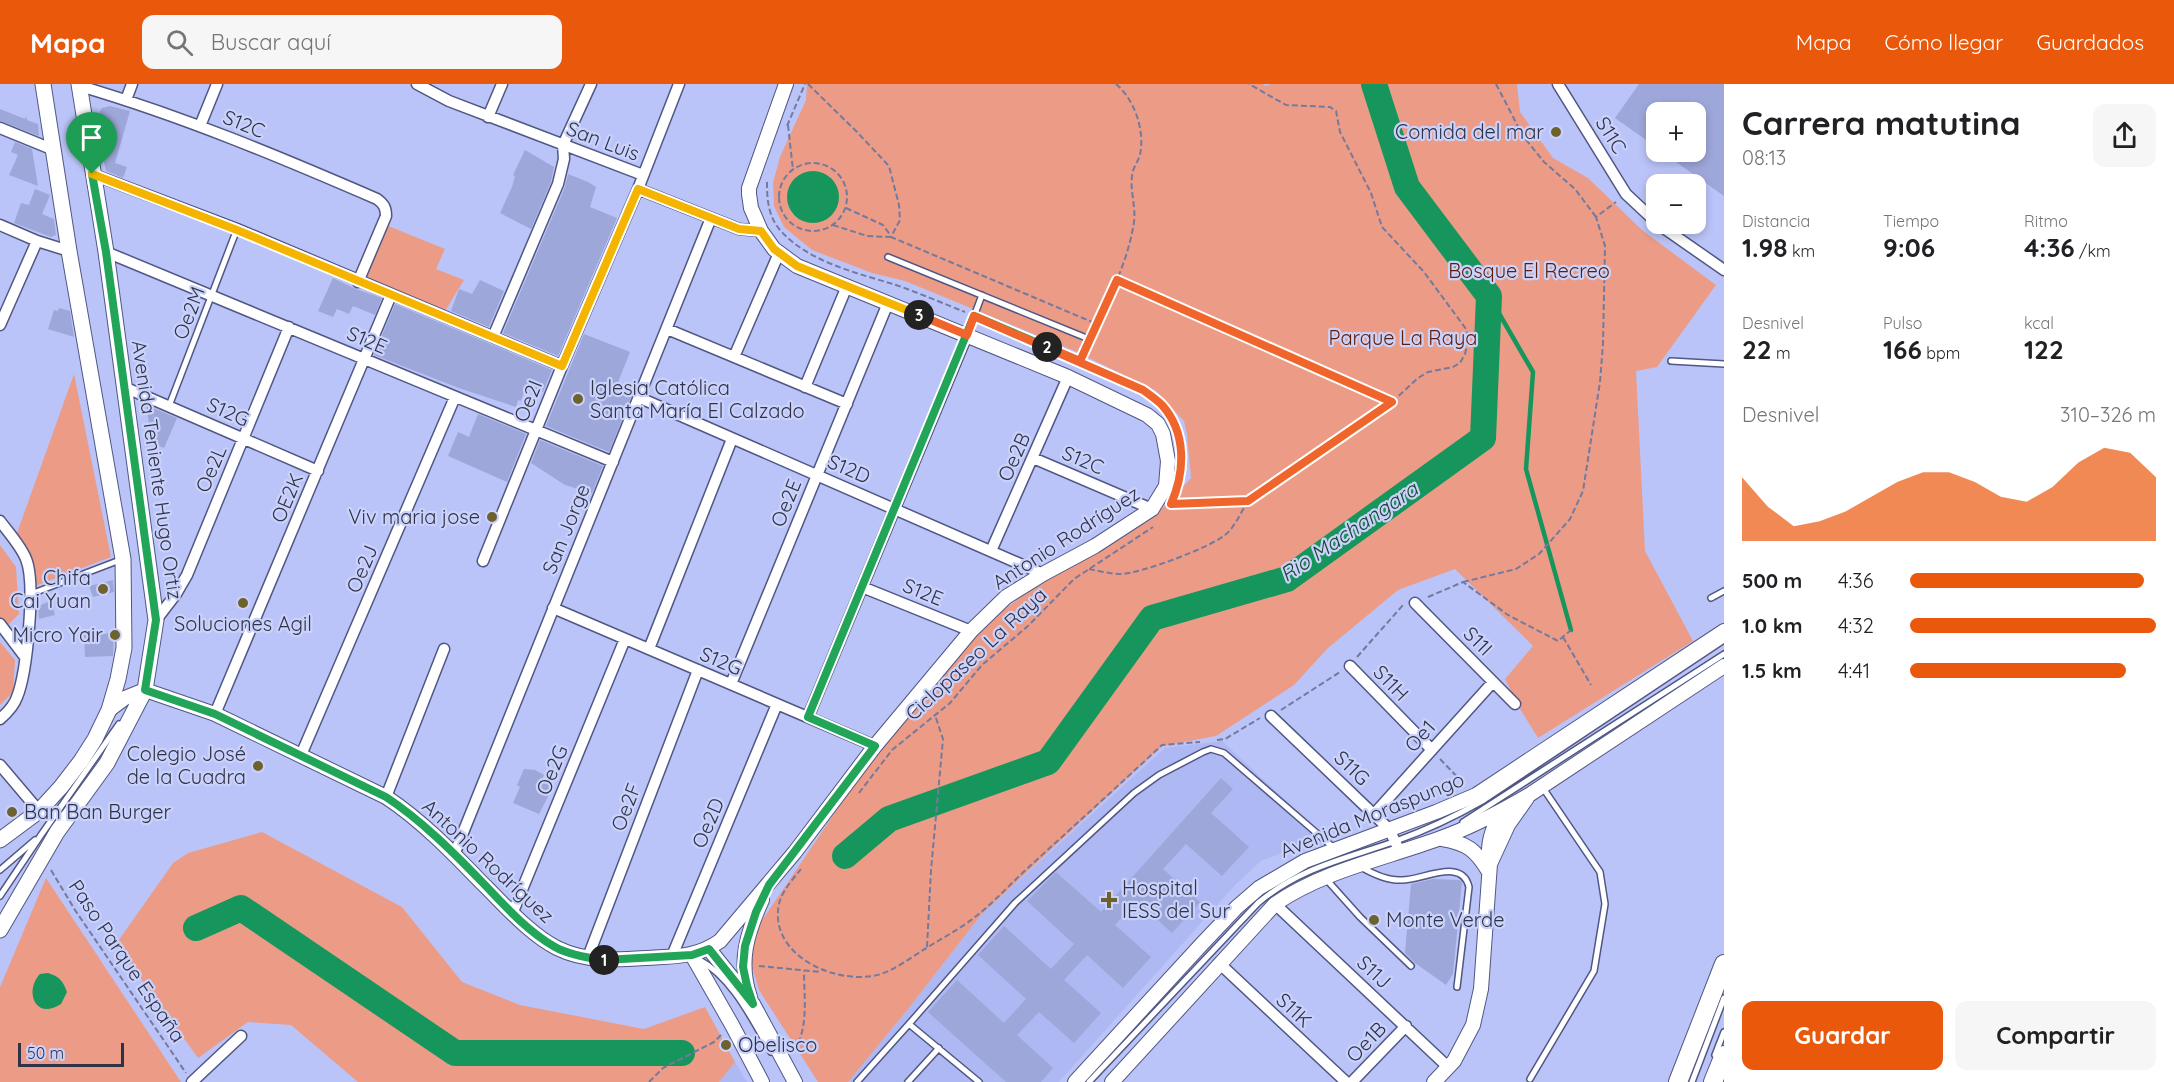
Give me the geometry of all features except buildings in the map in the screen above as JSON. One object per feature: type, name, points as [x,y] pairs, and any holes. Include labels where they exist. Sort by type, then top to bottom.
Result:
[{"type":"main road","points":[[0,840],[39,810],[81,761],[109,710],[124,648],[123,559],[69,251],[43,84]]},
{"type":"main road","name":"Avenida Teniente Hugo Ortiz","points":[[0,930],[42,855],[107,763],[145,690],[156,620],[106,252],[92,174],[80,85]]},
{"type":"main road","points":[[1678,1082],[1724,964]]},
{"type":"main road","points":[[1713,1082],[1718,1058]]},
{"type":"street","points":[[126,100],[132,84]]},
{"type":"street","points":[[200,126],[216,84]]},
{"type":"street","name":"San Luis","points":[[417,84],[449,101],[488,117],[643,175],[638,189],[739,229],[761,231]]},
{"type":"street","points":[[488,117],[502,84]]},
{"type":"street","points":[[493,337],[558,184],[564,159],[563,145],[591,84]]},
{"type":"street","points":[[643,175],[679,84]]},
{"type":"street","name":"Antonio Rodríguez","points":[[145,690],[215,714],[386,797],[408,813],[454,855],[512,914],[556,948],[588,957],[610,960],[692,955],[720,942],[769,885],[875,746],[971,631],[1006,597],[1095,546],[1152,509],[1166,486],[1168,461],[1161,429],[1139,410],[1068,377],[797,266],[779,253],[761,231],[751,208],[749,188],[786,84]]},
{"type":"street","name":"S12C","points":[[80,85],[200,126],[377,199],[386,210],[383,223],[358,282]]},
{"type":"street","name":"S11C","points":[[1563,87],[1626,194],[1646,213]]},
{"type":"street","points":[[0,128],[54,150]]},
{"type":"street","points":[[92,174],[237,230],[562,366]]},
{"type":"street","name":"Oe2I","points":[[483,561],[535,430],[638,189]]},
{"type":"street","name":"San Jorge","points":[[454,855],[711,218]]},
{"type":"street","points":[[0,225],[37,241],[69,251]]},
{"type":"street","name":"S11C","points":[[1673,234],[1724,270]]},
{"type":"street","points":[[0,325],[37,241]]},
{"type":"street","name":"S12E","points":[[106,252],[613,462]]},
{"type":"street","points":[[734,357],[779,253]]},
{"type":"street","points":[[805,387],[847,286]]},
{"type":"street","name":"OE2K","points":[[215,714],[391,295]]},
{"type":"street","name":"Oe2E","points":[[731,684],[888,303]]},
{"type":"street","name":"Oe2L","points":[[156,620],[176,594],[187,574],[289,327]]},
{"type":"street","points":[[667,329],[847,404]]},
{"type":"street","points":[[808,717],[967,335]]},
{"type":"street","name":"Oe2B","points":[[992,551],[1068,377]]},
{"type":"street","name":"S12G","points":[[124,387],[318,471]]},
{"type":"street","name":"Oe2J","points":[[301,755],[455,397]]},
{"type":"street","name":"S12D","points":[[640,398],[1043,574]]},
{"type":"street","points":[[649,649],[732,439]]},
{"type":"street","name":"S12C","points":[[1033,458],[1152,509]]},
{"type":"street","points":[[0,520],[27,559],[30,595],[30,627],[21,685],[16,700],[0,719]]},
{"type":"street","name":"S12E","points":[[862,587],[971,631]]},
{"type":"street","name":"S11I","points":[[1415,603],[1515,704]]},
{"type":"street","name":"S12G","points":[[553,608],[875,746]]},
{"type":"street","points":[[0,624],[25,657]]},
{"type":"street","name":"Avenida Moraspungo","points":[[1112,1082],[1275,904],[1292,892],[1325,877],[1360,866],[1476,795],[1724,632]]},
{"type":"street","name":"Oe2G","points":[[512,914],[625,639]]},
{"type":"street","points":[[386,797],[444,649]]},
{"type":"street","name":"S11H","points":[[1350,666],[1432,750]]},
{"type":"street","name":"Avenida Moraspungo","points":[[1075,1082],[1237,907],[1259,888],[1282,873],[1305,861],[1335,850],[1439,838],[1470,826],[1542,787],[1724,666]]},
{"type":"street","name":"Oe2F","points":[[588,957],[698,670]]},
{"type":"street","name":"Oe1","points":[[1374,814],[1493,682]]},
{"type":"street","points":[[109,710],[124,699],[145,690]]},
{"type":"street","name":"Oe2D","points":[[672,956],[777,704]]},
{"type":"street","name":"S11G","points":[[1271,716],[1374,814],[1396,843]]},
{"type":"street","points":[[0,765],[39,810]]},
{"type":"street","points":[[1490,868],[1508,825],[1529,795]]},
{"type":"street","points":[[1434,1082],[1466,1039],[1478,1009],[1490,868],[1489,842],[1496,820],[1503,810]]},
{"type":"street","points":[[1439,838],[1456,841],[1470,848],[1490,868]]},
{"type":"street","name":"Antonio Rodríguez","points":[[753,1004],[743,967],[745,946],[749,930],[769,885]]},
{"type":"street","name":"S11J","points":[[1275,904],[1448,1066]]},
{"type":"street","points":[[709,949],[753,1004],[795,1082]]},
{"type":"street","points":[[692,955],[762,1082]]},
{"type":"street","name":"S11K","points":[[1219,963],[1346,1082]]},
{"type":"street","name":"Oe1B","points":[[1352,1082],[1406,1026]]},
{"type":"street","points":[[192,1082],[241,1036]]},
{"type":"lane","name":"Oe2M","points":[[169,406],[237,230]]},
{"type":"lane","points":[[888,257],[1083,337]]},
{"type":"lane","points":[[967,335],[982,295]]},
{"type":"lane","points":[[1671,362],[1724,364]]},
{"type":"lane","points":[[30,595],[123,559]]},
{"type":"lane","points":[[1711,598],[1724,591]]},
{"type":"lane","points":[[1103,1082],[1256,917],[1282,896],[1312,879],[1456,816],[1484,800],[1724,640]]},
{"type":"lane","points":[[1089,1082],[1258,903],[1276,888],[1319,866],[1456,826],[1724,654]]},
{"type":"lane","points":[[0,896],[112,735],[133,700],[145,690]]},
{"type":"lane","points":[[857,1082],[1015,903],[1134,794],[1159,775],[1203,752],[1210,749],[1224,753],[1335,850]]},
{"type":"lane","points":[[1530,1079],[1594,971],[1605,904],[1600,872],[1542,787]]},
{"type":"lane","points":[[0,870],[41,835]]},
{"type":"lane","points":[[1360,866],[1384,878],[1402,880],[1452,871],[1462,873],[1467,878],[1469,887],[1457,987]]},
{"type":"lane","points":[[1325,877],[1353,910],[1411,966]]},
{"type":"lane","points":[[692,955],[727,1005],[767,1082]]},
{"type":"lane","points":[[692,955],[711,965],[741,1001],[789,1082]]},
{"type":"lane","points":[[1692,1082],[1724,998]]},
{"type":"lane","points":[[909,1024],[979,1082]]},
{"type":"lane","points":[[1718,1058],[1724,1032]]},
{"type":"lane","points":[[908,1082],[939,1048]]},
{"type":"path","points":[[784,133],[807,84],[889,166],[899,205],[900,220],[891,237]]},
{"type":"path","points":[[1080,361],[1117,280],[1134,219],[1131,174],[1140,157],[1142,142],[1140,123],[1128,98],[1116,84]]},
{"type":"path","points":[[1089,569],[1121,574],[1142,570],[1214,543],[1233,527],[1248,501],[1392,402],[1418,378],[1428,372],[1453,367],[1460,363],[1466,353],[1469,337],[1466,329],[1424,272],[1382,227],[1371,193],[1340,132],[1336,111],[1330,107],[1286,105],[1249,84]]},
{"type":"path","points":[[1463,582],[1516,569],[1539,554],[1570,519],[1583,491],[1600,382],[1603,344],[1605,246],[1596,217],[1575,189],[1544,162],[1523,136],[1496,84]]},
{"type":"path","points":[[788,125],[793,170]]},
{"type":"path","points":[[810,163],[821,164],[832,168],[840,176],[846,186],[848,197],[841,218],[833,225],[822,230],[800,229],[790,223],[783,214],[779,192],[783,181],[793,170],[810,163]]},
{"type":"path","points":[[767,178],[768,206],[779,230],[808,253],[974,316],[1080,361],[1143,390],[1161,404],[1171,418]]},
{"type":"path","points":[[1596,217],[1626,194]]},
{"type":"path","points":[[846,208],[883,225],[891,237]]},
{"type":"path","points":[[833,225],[867,236],[891,237],[1097,324]]},
{"type":"path","points":[[1117,280],[1392,402]]},
{"type":"path","points":[[1175,495],[1171,504],[1248,501]]},
{"type":"path","name":"Ciclopaseo La Raya","points":[[857,795],[892,750],[950,703],[982,665],[1028,626],[1074,579],[1159,523]]},
{"type":"path","points":[[1563,637],[1591,686]]},
{"type":"path","points":[[927,947],[931,870],[943,739],[935,715]]},
{"type":"path","points":[[1432,750],[1476,795]]},
{"type":"path","name":"Paso Parque España","points":[[42,855],[75,910],[185,1072]]},
{"type":"path","points":[[786,940],[778,921],[779,903],[787,886],[801,868]]},
{"type":"path","points":[[743,967],[769,966],[824,972]]},
{"type":"path","points":[[782,1058],[793,1052],[802,1032],[804,971]]},
{"type":"path","points":[[649,1082],[663,1068],[714,1042],[732,1025]]},
{"type":"shaded area","points":[[813,171],[823,173],[831,179],[837,187],[839,197],[837,207],[831,215],[823,221],[813,223],[803,221],[795,215],[789,207],[787,197],[789,187],[795,179],[803,173]]},
{"type":"shaded area","name":"Hospital IESS del Sur","points":[[1222,741],[1324,836],[1261,861],[1235,885],[1059,1082],[848,1082],[981,915],[1165,748]]},
{"type":"shaded area","points":[[48,973],[60,980],[67,992],[61,1004],[44,1009],[35,1002],[33,988],[40,974]]},
{"type":"shaded area","points":[[735,1062],[747,1082],[719,1082]]},
{"type":"green space","name":"Parque La Raya","points":[[807,84],[1263,84],[1266,86],[1271,84],[1517,84],[1520,112],[1553,158],[1588,178],[1646,234],[1716,285],[1657,367],[1636,371],[1645,551],[1693,641],[1538,738],[1505,679],[1533,646],[1455,569],[1398,590],[1328,648],[1294,685],[1216,736],[1162,746],[981,915],[848,1082],[818,1082],[759,990],[749,956],[761,922],[878,749],[973,633],[1049,576],[1152,519],[1191,478],[1184,421],[1156,391],[1075,351],[905,281],[872,273],[812,250],[784,227],[774,206],[773,183],[780,157],[806,100]]},
{"type":"green space","points":[[386,225],[445,249],[436,269],[464,280],[445,311],[365,277]]},
{"type":"green space","points":[[74,374],[111,557],[35,586],[31,558],[17,533]]},
{"type":"green space","points":[[0,545],[16,567],[19,614],[7,626],[0,617]]},
{"type":"green space","points":[[0,642],[15,660],[13,692],[0,705]]},
{"type":"green space","points":[[262,832],[402,907],[462,982],[520,1005],[644,1029],[705,1007],[735,1062],[719,1082],[358,1082],[291,1025],[248,1022],[198,1058],[116,944],[173,863],[188,853]]},
{"type":"green space","points":[[46,878],[181,1082],[0,1082],[0,987]]},
{"type":"waterway","name":"Rio Machangara","points":[[845,856],[889,819],[1048,762],[1152,618],[1287,579],[1483,438],[1489,296],[1407,187],[1374,84]]},
{"type":"waterway","points":[[1489,296],[1533,372],[1526,469],[1571,630]]},
{"type":"waterway","points":[[196,928],[241,908],[455,1053],[682,1053]]},
{"type":"place","name":"Comida del mar","points":[[1556,132]]},
{"type":"place","name":"Iglesia Católica Santa María El Calzado","points":[[578,399]]},
{"type":"place","name":"Viv maria jose","points":[[492,517]]},
{"type":"place","name":"Chifa Cai Yuan","points":[[103,589]]},
{"type":"place","name":"Soluciones Agil","points":[[243,603]]},
{"type":"place","name":"Micro Yair","points":[[115,635]]},
{"type":"place","name":"Colegio José de la Cuadra","points":[[258,766]]},
{"type":"place","name":"Ban Ban Burger","points":[[12,812]]},
{"type":"place","name":"Hospital IESS del Sur","points":[[1109,900]]},
{"type":"place","name":"Monte Verde","points":[[1374,920]]},
{"type":"place","name":"Obelisco","points":[[726,1045]]},
{"type":"route","points":[[92,174],[106,252],[156,620],[145,690],[215,714],[386,797],[408,813],[454,855],[512,914],[556,948],[588,957],[610,960],[692,955],[709,949],[753,1004],[743,967],[745,946],[756,912],[769,885],[875,746],[808,717],[967,335],[974,316],[1080,361],[1117,280],[1392,402],[1248,501],[1171,504],[1182,474],[1178,434],[1161,404],[1143,390],[974,316],[967,335],[797,266],[774,249],[761,231],[739,229],[638,189],[562,366],[237,230],[92,174]]},
{"type":"park label","name":"Bosque El Recreo","points":[[1529,271]]}]
